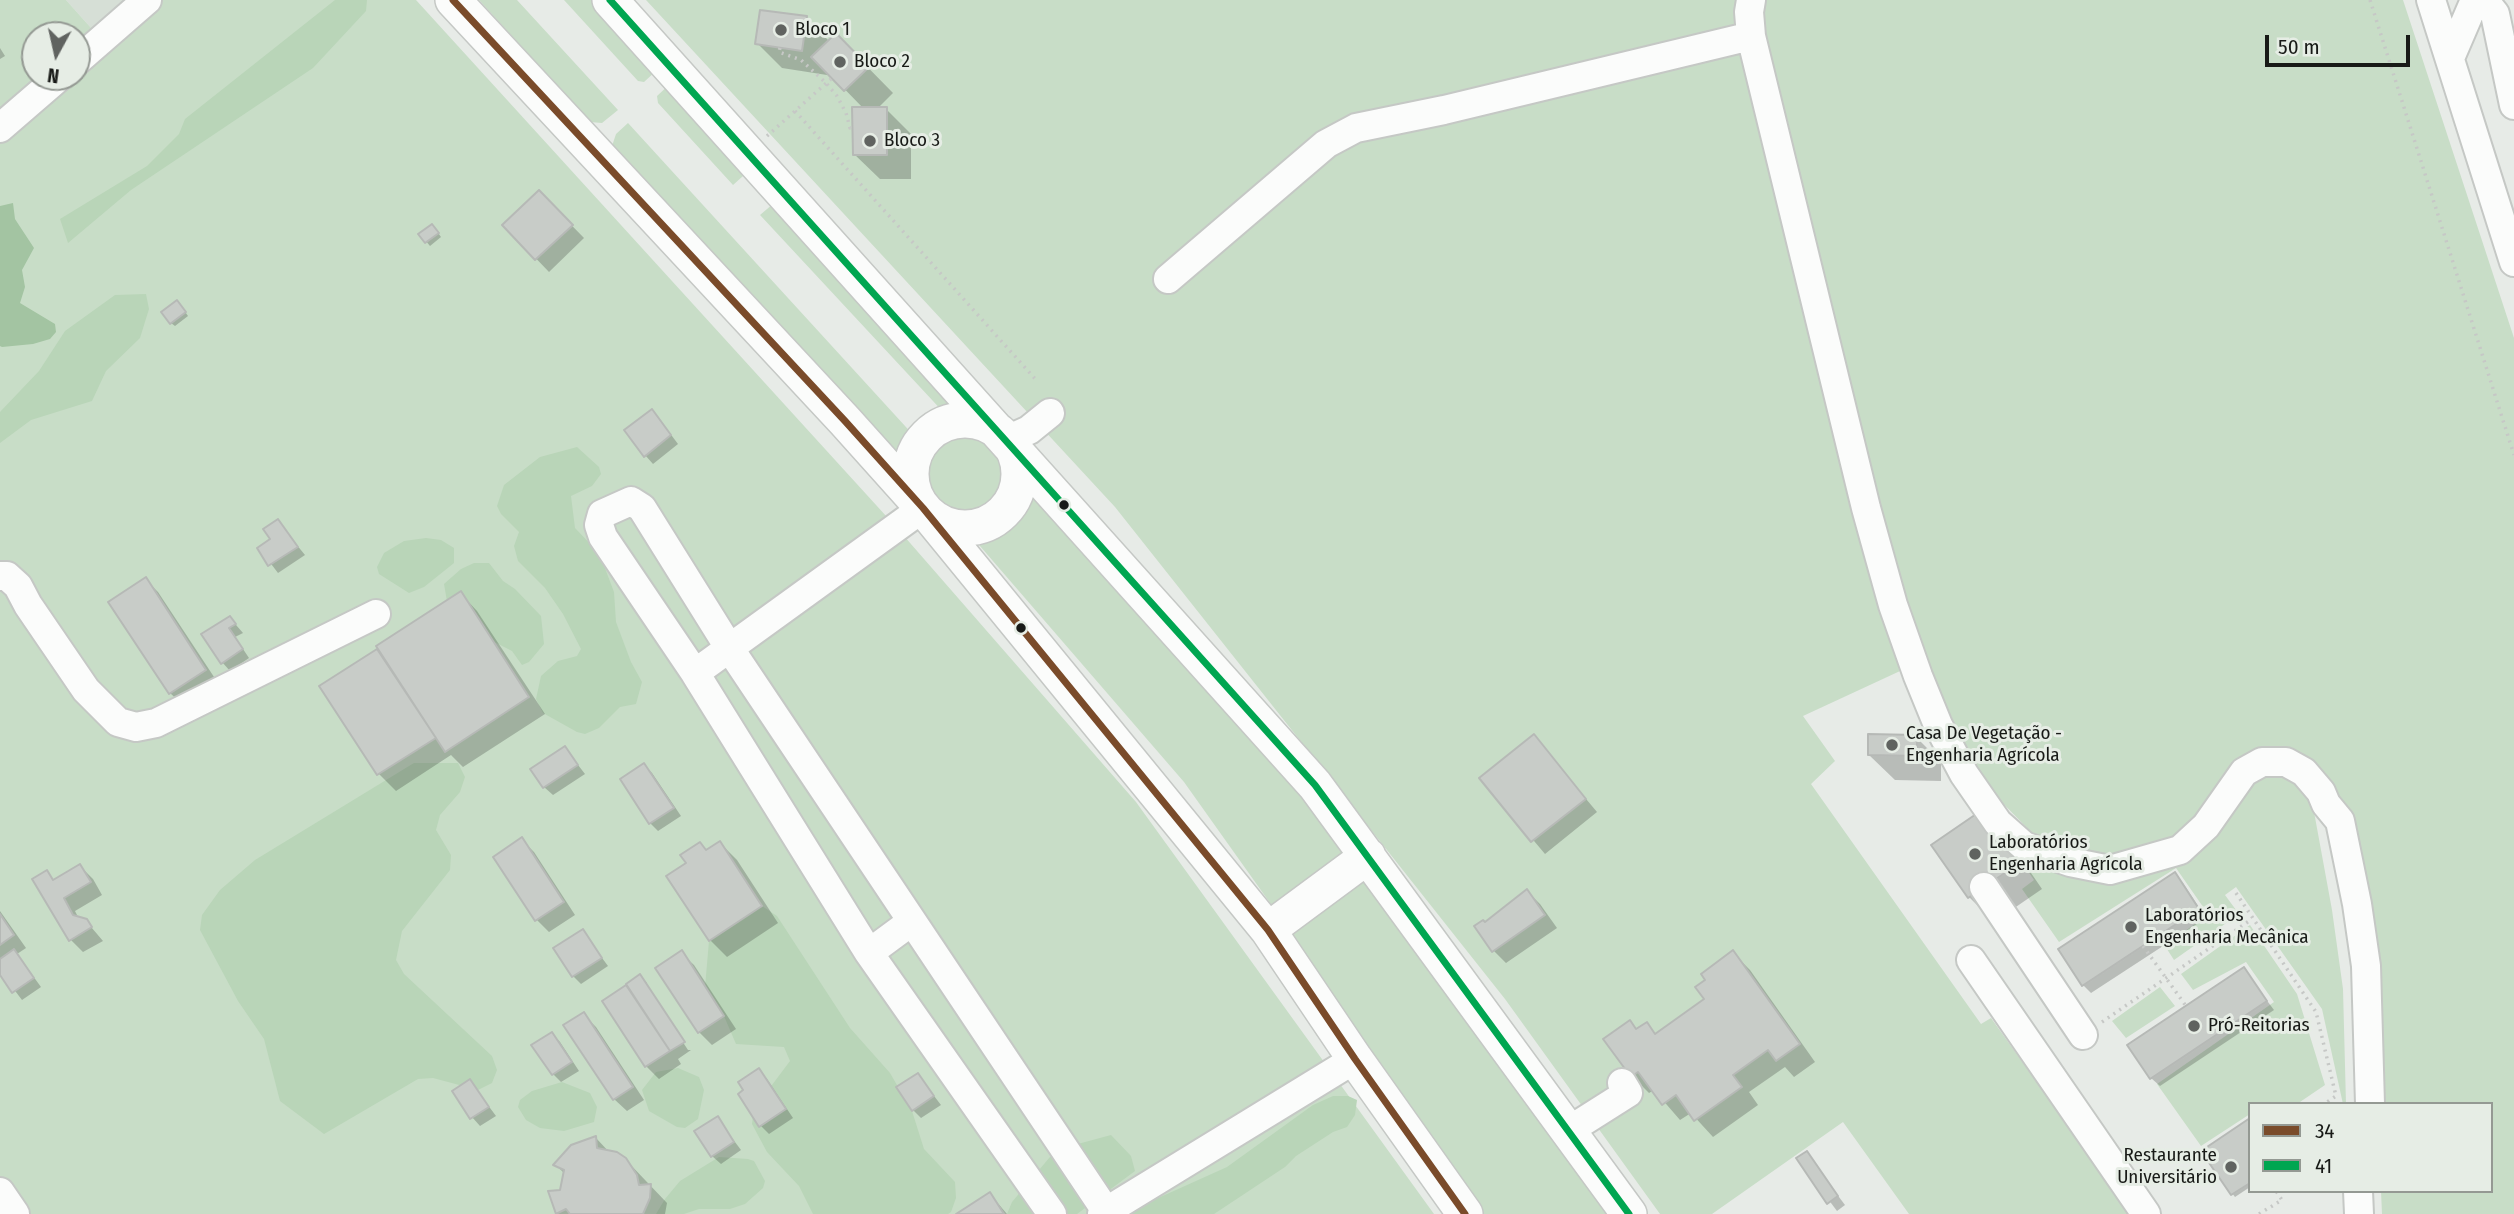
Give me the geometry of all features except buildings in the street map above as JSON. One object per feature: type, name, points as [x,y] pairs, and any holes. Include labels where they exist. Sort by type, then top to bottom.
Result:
[{"type":"main road","points":[[453,0],[845,421],[923,509],[1268,930],[1465,1214]]},
{"type":"main road","points":[[610,0],[1315,785],[1629,1214]]},
{"type":"main road","points":[[972,420],[992,427],[1007,440],[1016,455],[1018,488],[1011,503],[999,516],[985,524],[968,528],[951,526],[923,509],[914,493],[911,476],[917,450],[933,430],[952,422],[972,420]]},
{"type":"main road","points":[[1268,930],[1368,856]]},
{"type":"street","points":[[91,49],[147,0]]},
{"type":"street","points":[[1751,0],[1751,36],[1866,508],[1893,605],[1918,676],[1938,724],[1964,774],[1998,823],[2024,846],[2070,862],[2110,870],[2180,850],[2206,826],[2244,772],[2262,762],[2286,762],[2304,772],[2340,821],[2357,904],[2366,966],[2370,1102]]},
{"type":"street","points":[[2432,0],[2514,260]]},
{"type":"street","points":[[2450,58],[2475,0]]},
{"type":"street","points":[[2484,0],[2495,14],[2514,104]]},
{"type":"street","points":[[1168,279],[1326,144],[1356,128],[1444,110],[1751,36]]},
{"type":"street","points":[[0,128],[43,91]]},
{"type":"street","points":[[1007,440],[1029,430],[1050,413]]},
{"type":"street","points":[[1052,1214],[869,953],[695,673],[603,537],[599,525],[602,514],[631,501],[642,508],[730,649],[1104,1213],[1355,1059]]},
{"type":"street","points":[[695,673],[923,509]]},
{"type":"street","points":[[0,576],[7,576],[18,586],[86,690],[118,722],[136,727],[156,723],[376,614]]},
{"type":"street","points":[[2326,804],[2324,821],[2347,973],[2353,1102]]},
{"type":"street","points":[[1984,887],[2092,1028]]},
{"type":"street","points":[[869,953],[911,922]]},
{"type":"street","points":[[1971,960],[2146,1214]]},
{"type":"street","points":[[1568,1131],[1628,1093],[1622,1083]]},
{"type":"street","points":[[0,1192],[15,1214]]},
{"type":"street","points":[[2358,1193],[2359,1214]]},
{"type":"street","points":[[2374,1193],[2375,1214]]},
{"type":"path","points":[[2370,0],[2514,455]]},
{"type":"path","points":[[780,48],[779,52],[801,60],[826,83],[846,113],[850,128],[853,128]]},
{"type":"path","points":[[765,138],[832,78]]},
{"type":"path","points":[[795,111],[1038,382]]},
{"type":"path","points":[[2236,893],[2316,1012],[2336,1096],[2327,1102]]},
{"type":"path","points":[[2092,1028],[2252,919]]},
{"type":"path","points":[[2143,946],[2186,1006]]},
{"type":"path","points":[[2259,1214],[2282,1200],[2277,1193]]},
{"type":"shaded area","points":[[0,0],[66,0],[85,21],[21,21],[21,91],[91,91],[91,28],[125,0],[416,0],[897,528],[1136,802],[1434,1214],[0,1214]]},
{"type":"shaded area","points":[[66,0],[125,0],[92,29],[91,21],[85,21]]},
{"type":"shaded area","points":[[335,0],[367,0],[366,11],[313,68],[131,190],[68,243],[60,219],[147,166],[179,134],[185,119]]},
{"type":"shaded area","points":[[479,0],[517,0],[618,110],[602,123],[590,122]]},
{"type":"shaded area","points":[[564,0],[601,0],[657,70],[644,82],[638,81]]},
{"type":"shaded area","points":[[646,0],[2403,0],[2514,338],[2514,1214],[2382,1214],[2381,1193],[2493,1193],[2493,1102],[2378,1102],[2371,926],[2304,758],[2243,758],[2181,839],[2112,861],[2038,839],[1978,778],[1926,659],[1803,716],[1835,761],[1811,784],[1981,1024],[1991,1018],[2131,1214],[1909,1214],[1843,1122],[1712,1214],[1660,1214],[1505,999],[1115,507]]},
{"type":"shaded area","points":[[671,83],[752,168],[733,185],[658,103],[657,96]]},
{"type":"shaded area","points":[[628,123],[916,438],[906,467],[612,146],[616,134]]},
{"type":"shaded area","points":[[780,198],[974,414],[946,415],[760,215]]},
{"type":"shaded area","points":[[13,203],[15,219],[34,248],[22,270],[25,287],[20,303],[55,324],[56,332],[50,339],[33,344],[2,347],[0,206]]},
{"type":"shaded area","points":[[146,294],[149,309],[140,338],[106,371],[92,401],[31,420],[0,443],[0,412],[39,371],[65,331],[115,295]]},
{"type":"shaded area","points":[[966,437],[981,440],[993,448],[1001,460],[1004,475],[1001,490],[993,502],[981,510],[966,513],[951,510],[939,502],[931,490],[928,475],[931,460],[939,448],[951,440]]},
{"type":"shaded area","points":[[577,447],[599,467],[601,474],[592,486],[571,496],[575,528],[596,550],[603,563],[614,592],[616,622],[631,662],[642,682],[636,704],[620,707],[599,728],[585,734],[543,713],[536,699],[541,676],[558,661],[577,656],[581,649],[563,614],[545,588],[518,561],[514,546],[519,532],[501,514],[497,506],[504,485],[540,457]]},
{"type":"shaded area","points":[[1030,474],[1353,851],[1275,910],[1184,782],[967,531],[987,528],[1005,521],[1017,508],[1025,493]]},
{"type":"shaded area","points":[[426,538],[441,540],[454,548],[454,563],[424,587],[409,593],[379,574],[377,567],[384,553],[404,541]]},
{"type":"shaded area","points":[[474,563],[489,563],[503,581],[515,589],[541,616],[544,644],[529,662],[522,665],[512,651],[469,629],[448,607],[444,584],[461,569]]},
{"type":"shaded area","points":[[414,763],[458,763],[465,777],[460,792],[440,815],[436,830],[451,855],[450,870],[402,931],[396,960],[404,974],[492,1056],[497,1070],[492,1083],[478,1090],[433,1078],[418,1079],[324,1134],[280,1101],[264,1039],[238,1001],[200,930],[202,915],[220,890],[255,860]]},
{"type":"shaded area","points":[[2268,772],[2286,774],[2310,790],[2343,989],[2346,1102],[2343,1102],[2322,1009],[2236,887],[2225,895],[2239,914],[2174,960],[2165,946],[2208,914],[2176,868],[2059,942],[2022,889],[2034,880],[2009,844],[2116,876]]},
{"type":"shaded area","points":[[1365,875],[1615,1214],[1483,1214],[1286,937]]},
{"type":"shaded area","points":[[762,906],[777,916],[850,1028],[890,1073],[912,1111],[924,1149],[955,1182],[956,1198],[948,1214],[813,1214],[799,1186],[767,1152],[752,1124],[754,1109],[790,1061],[784,1047],[736,1044],[724,1016],[705,987],[709,941],[733,913],[747,907]]},
{"type":"shaded area","points":[[2250,925],[2297,994],[2325,1085],[2300,1102],[2248,1102],[2248,1115],[2201,1146],[2157,1084],[2274,1002],[2246,962],[2193,990],[2181,974]]},
{"type":"shaded area","points":[[2160,987],[2175,1006],[2126,1038],[2112,1021]]},
{"type":"shaded area","points":[[678,1068],[699,1077],[704,1090],[698,1119],[685,1128],[677,1127],[649,1111],[642,1090],[656,1072]]},
{"type":"shaded area","points":[[562,1082],[590,1093],[597,1107],[594,1122],[564,1131],[540,1128],[526,1120],[518,1107],[520,1100],[532,1091]]},
{"type":"shaded area","points":[[1333,1096],[1348,1096],[1357,1100],[1355,1115],[1347,1127],[1333,1132],[1296,1156],[1285,1167],[1214,1214],[1129,1214],[1227,1167],[1313,1105]]},
{"type":"shaded area","points":[[1111,1135],[1131,1156],[1135,1171],[1077,1214],[1007,1214],[1012,1202],[1050,1157],[1063,1148]]},
{"type":"shaded area","points":[[719,1157],[754,1161],[765,1181],[763,1188],[745,1204],[730,1209],[656,1214],[680,1181]]},
{"type":"transit line","name":"34","points":[[453,0],[923,508],[1268,930],[1465,1214]]},
{"type":"transit line","name":"41","points":[[610,0],[1315,785],[1629,1214]]},
{"type":"place","name":"Bloco 1","points":[[781,30]]},
{"type":"place","name":"Bloco 2","points":[[840,62]]},
{"type":"place","name":"Bloco 3","points":[[870,141]]},
{"type":"place","name":"Casa De Vegetação - Engenharia Agrícola","points":[[1892,745]]},
{"type":"place","name":"Laboratórios Engenharia Agrícola","points":[[1975,854]]},
{"type":"place","name":"Laboratórios Engenharia Mecânica","points":[[2131,927]]},
{"type":"place","name":"Pró-Reitorias","points":[[2194,1026]]},
{"type":"place","name":"Restaurante Universitário","points":[[2231,1167]]}]
